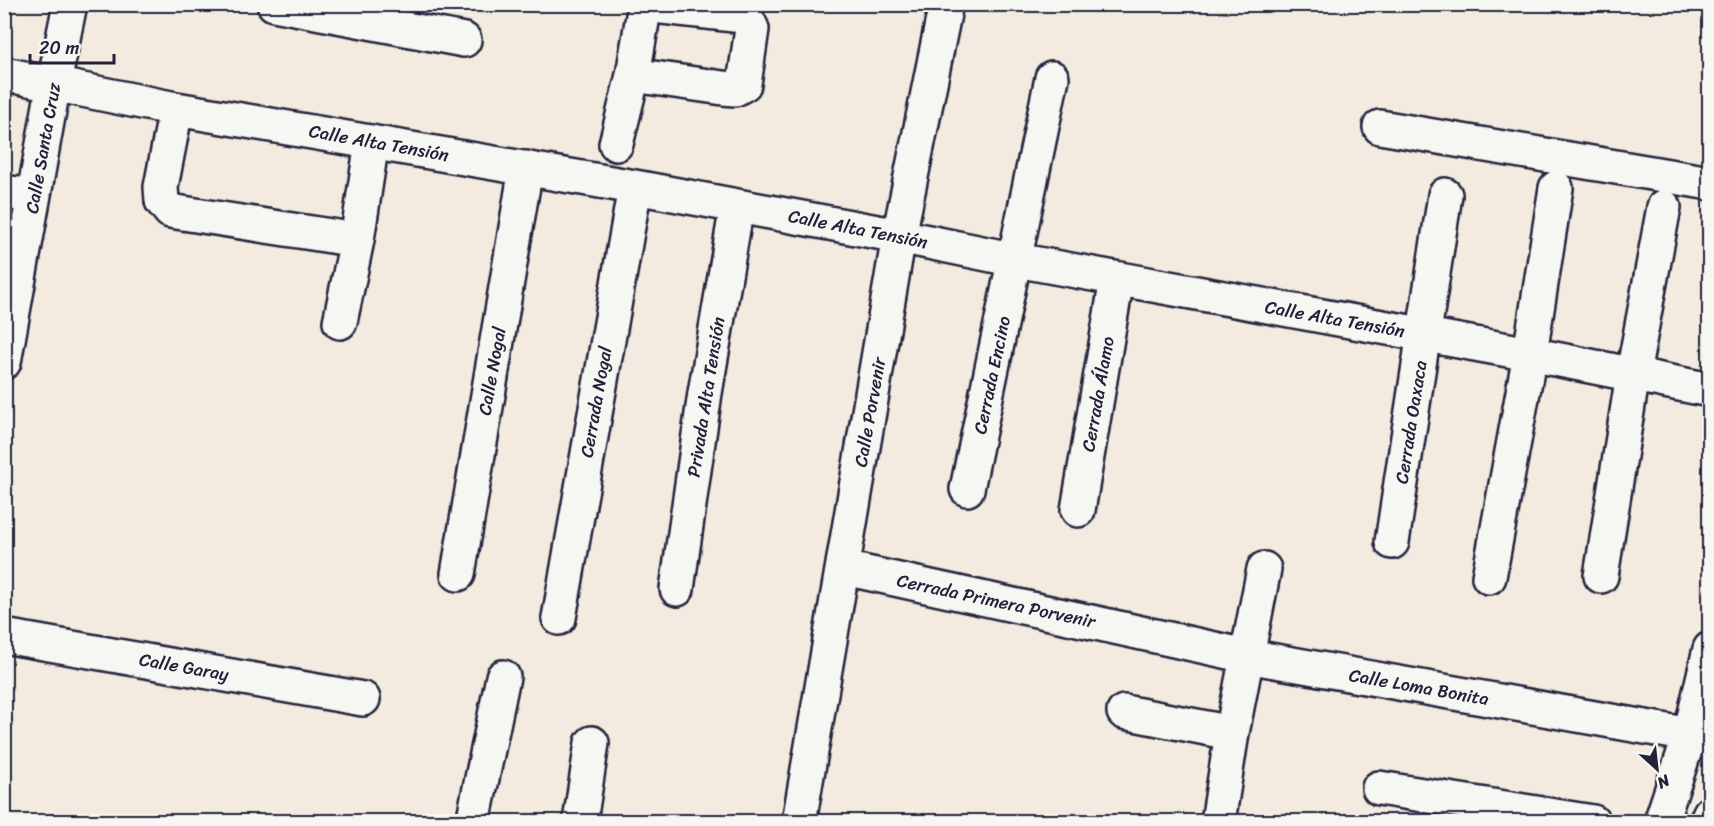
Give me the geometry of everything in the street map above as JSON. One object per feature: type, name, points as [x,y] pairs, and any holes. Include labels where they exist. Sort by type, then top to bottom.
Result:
[{"type":"street","name":"Calle Santa Cruz","points":[[6,351],[19,194],[54,83],[70,4]]},
{"type":"street","points":[[274,4],[464,40]]},
{"type":"street","name":"Calle Porvenir","points":[[799,822],[899,236],[946,4]]},
{"type":"street","points":[[616,144],[633,75],[645,5],[746,17],[752,29],[744,84],[735,89],[633,75]]},
{"type":"street","name":"Calle Alta Tensión","points":[[4,74],[176,109],[635,186],[1117,279],[1530,354],[1710,390]]},
{"type":"street","name":"Cerrada Encino","points":[[968,489],[1052,78]]},
{"type":"street","points":[[176,109],[160,187],[162,201],[170,211],[357,240]]},
{"type":"street","points":[[1380,127],[1710,183]]},
{"type":"street","points":[[340,322],[357,240],[372,142]]},
{"type":"street","name":"Calle Nogal","points":[[458,574],[526,168]]},
{"type":"street","name":"Cerrada Nogal","points":[[559,618],[635,186]]},
{"type":"street","points":[[1489,578],[1530,354],[1556,188]]},
{"type":"street","name":"Cerrada Oaxaca","points":[[1392,542],[1445,195]]},
{"type":"street","name":"Privada Alta Tensión","points":[[677,589],[705,393],[737,206]]},
{"type":"street","points":[[1601,576],[1632,374],[1664,207]]},
{"type":"street","name":"Cerrada Álamo","points":[[1078,510],[1117,279]]},
{"type":"street","name":"Cerrada Primera Porvenir","points":[[843,568],[1148,635]]},
{"type":"street","points":[[1218,822],[1232,733],[1264,569]]},
{"type":"street","name":"Calle Loma Bonita","points":[[1148,635],[1247,656],[1690,735]]},
{"type":"street","name":"Calle Garay","points":[[4,636],[363,699]]},
{"type":"street","points":[[1661,822],[1690,735],[1710,649]]},
{"type":"street","points":[[473,822],[503,677]]},
{"type":"street","points":[[1124,712],[1232,733]]},
{"type":"street","points":[[580,822],[592,743]]},
{"type":"street","points":[[1379,788],[1593,822]]},
{"type":"street","points":[[1706,822],[1710,813]]}]
